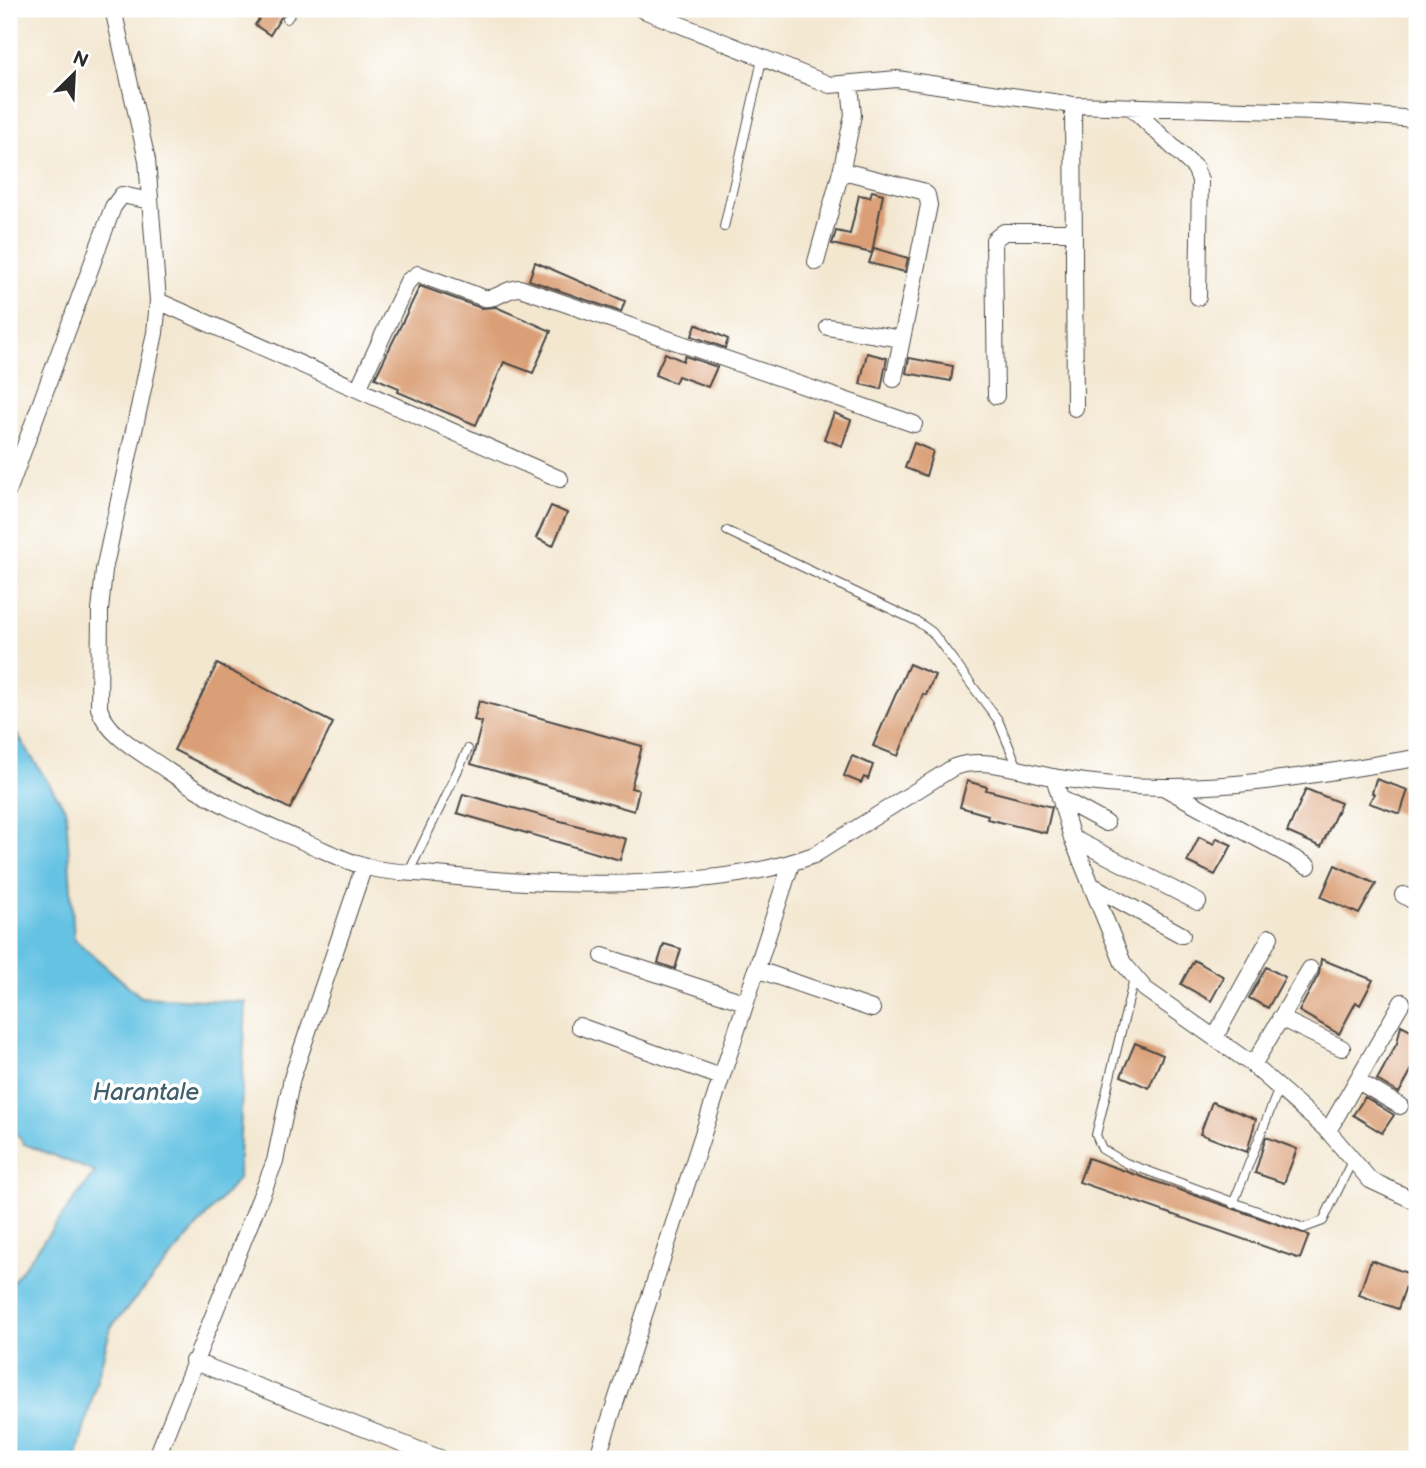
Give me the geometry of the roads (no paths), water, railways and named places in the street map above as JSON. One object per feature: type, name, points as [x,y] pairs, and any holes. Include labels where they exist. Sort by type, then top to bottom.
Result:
[{"type":"street","points":[[113,9],[148,160],[158,301],[156,334],[104,570],[100,611],[99,708],[102,718],[117,735],[198,792],[236,814],[364,866],[503,882],[652,881],[726,876],[791,864],[814,855],[954,767],[967,763],[986,763],[1054,777],[1163,787],[1269,782],[1417,758]]},
{"type":"street","points":[[641,9],[813,81],[850,85],[897,79],[1073,105],[1318,111],[1417,119]]},
{"type":"street","points":[[816,262],[842,168],[853,115],[850,85]]},
{"type":"street","points":[[1073,105],[1075,408]]},
{"type":"street","points":[[1132,108],[1195,167],[1200,180],[1198,297]]},
{"type":"street","points":[[842,168],[847,172],[922,191],[927,195],[929,205],[894,379]]},
{"type":"street","points":[[9,489],[113,207],[122,195],[150,201]]},
{"type":"street","points":[[996,396],[994,240],[1004,232],[1074,232]]},
{"type":"street","points":[[358,389],[408,281],[412,275],[418,274],[491,299],[510,288],[520,288],[914,424]]},
{"type":"street","points":[[158,301],[560,479]]},
{"type":"street","points":[[828,327],[902,339]]},
{"type":"street","points":[[1054,777],[1072,838],[1091,886],[1124,963],[1134,978],[1145,989],[1252,1065],[1279,1088],[1328,1131],[1370,1180],[1417,1202]]},
{"type":"street","points":[[1163,787],[1308,866]]},
{"type":"street","points":[[1060,798],[1106,822]]},
{"type":"street","points":[[1072,838],[1198,902]]},
{"type":"street","points":[[597,1459],[791,864]]},
{"type":"street","points":[[156,1459],[275,1161],[292,1078],[364,866]]},
{"type":"street","points":[[1091,886],[1182,935]]},
{"type":"street","points":[[1214,1037],[1270,937]]},
{"type":"street","points":[[603,956],[744,1002]]},
{"type":"street","points":[[756,968],[872,1009]]},
{"type":"street","points":[[1252,1065],[1310,969]]},
{"type":"street","points":[[1328,1131],[1402,1002]]},
{"type":"street","points":[[1280,1018],[1342,1048]]},
{"type":"street","points":[[579,1026],[721,1077]]},
{"type":"street","points":[[1358,1081],[1400,1106]]},
{"type":"street","points":[[193,1361],[442,1459]]},
{"type":"lane","points":[[287,19],[294,9]]},
{"type":"lane","points":[[724,228],[762,60]]},
{"type":"lane","points":[[727,531],[918,622],[932,632],[998,720],[1019,770]]},
{"type":"lane","points":[[409,872],[468,749]]},
{"type":"lane","points":[[1134,978],[1096,1135],[1102,1149],[1126,1163],[1304,1228],[1314,1227],[1323,1221],[1352,1161]]},
{"type":"lane","points":[[1233,1204],[1279,1088]]},
{"type":"water","name":"Harantale","points":[[9,722],[66,810],[74,939],[141,997],[246,1002],[238,1179],[111,1327],[76,1459],[9,1459],[9,1287],[95,1172],[24,1144],[9,1123]]}]
